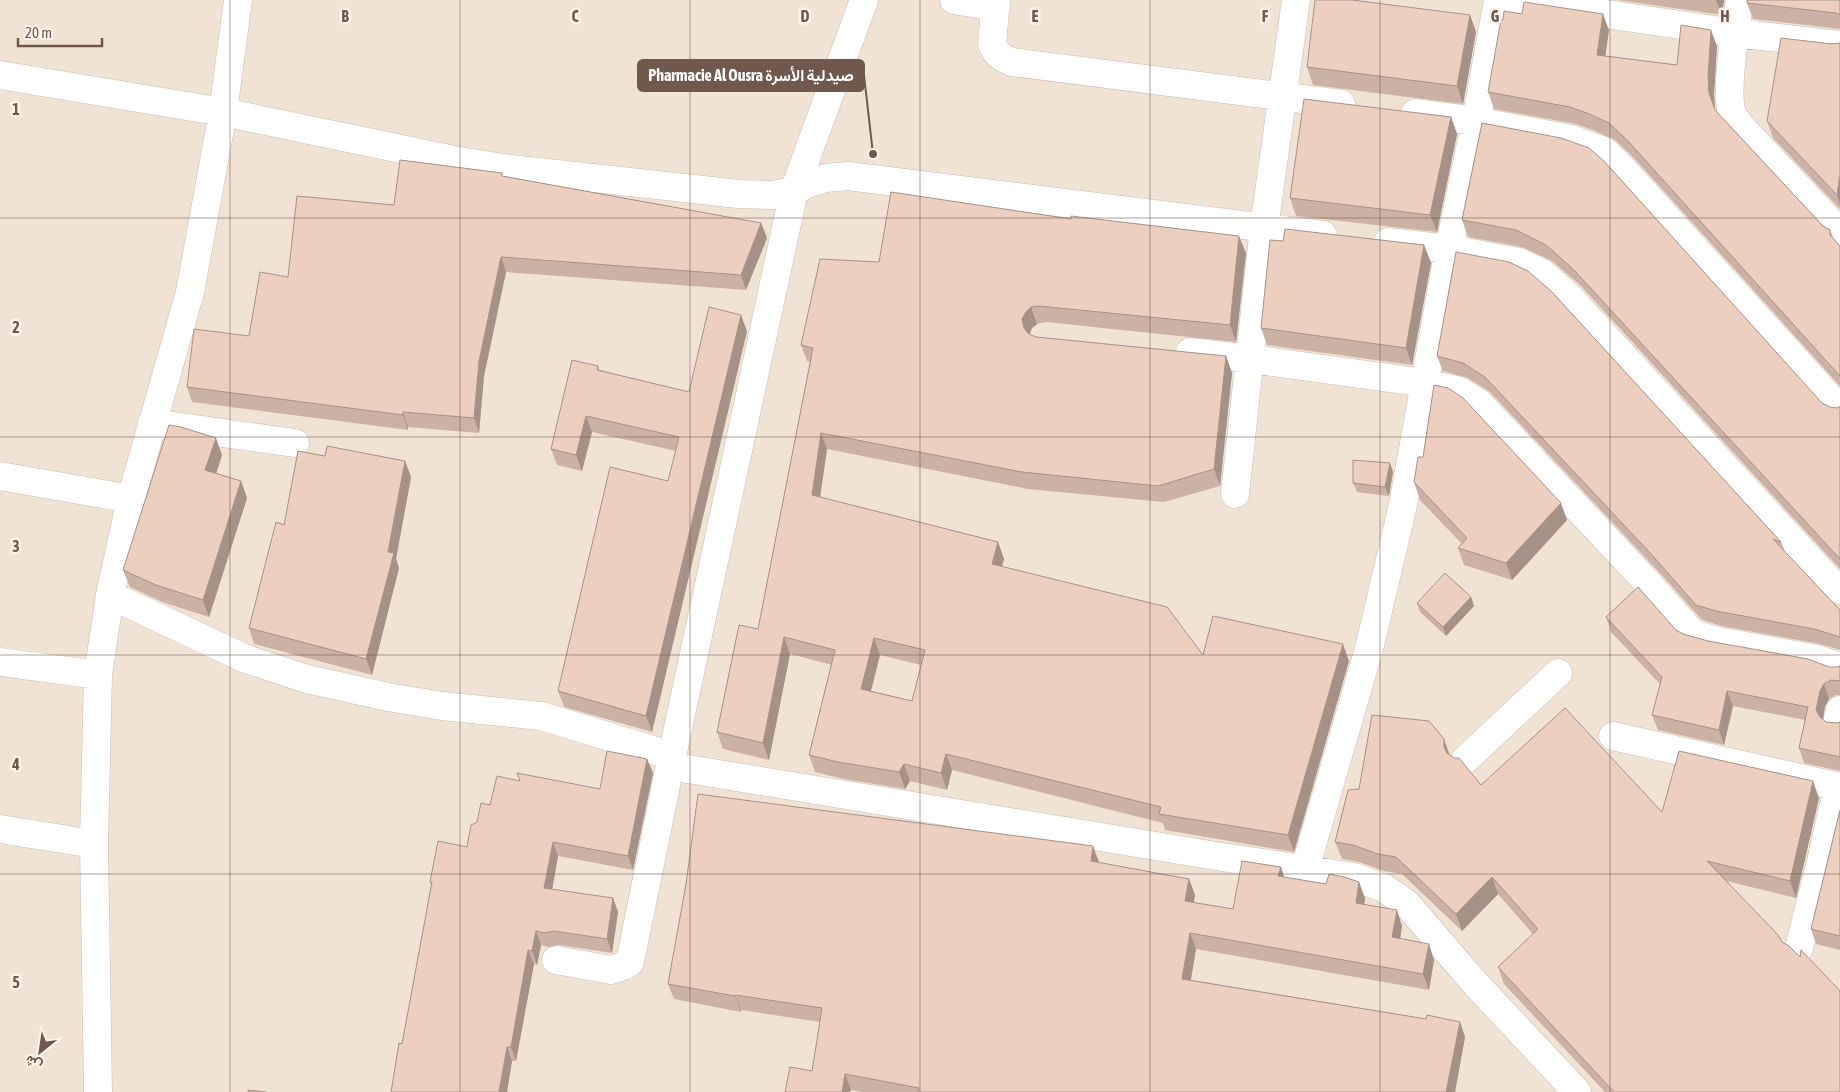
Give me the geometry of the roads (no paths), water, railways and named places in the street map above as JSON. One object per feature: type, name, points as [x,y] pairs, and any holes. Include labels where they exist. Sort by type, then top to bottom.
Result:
[{"type":"street","points":[[98,1092],[94,844],[98,675],[110,595],[131,499],[190,292],[223,112],[238,0]]},
{"type":"street","points":[[556,960],[611,970],[630,962],[671,761],[794,191],[864,0]]},
{"type":"street","points":[[954,0],[996,3],[992,44],[994,50],[1012,62],[1476,121],[1571,139],[1604,151],[1621,167],[1840,409]]},
{"type":"street","points":[[1235,494],[1264,228],[1296,0]]},
{"type":"street","points":[[1305,869],[1369,649],[1403,505],[1498,0]]},
{"type":"street","points":[[1509,0],[1735,34],[1840,45]]},
{"type":"street","points":[[1740,0],[1735,34],[1730,100],[1733,115],[1745,131],[1840,232]]},
{"type":"street","points":[[0,75],[223,112],[454,160],[503,168],[739,194],[772,195],[794,191],[807,184],[826,178],[848,176],[1264,228],[1450,249],[1519,262],[1542,272],[1568,296],[1821,572],[1840,590]]},
{"type":"street","points":[[1162,350],[1251,359],[1425,383],[1460,392],[1479,403],[1647,582],[1693,634],[1718,641],[1816,660],[1840,667]]},
{"type":"street","points":[[152,423],[295,444]]},
{"type":"street","points":[[0,476],[131,499]]},
{"type":"street","points":[[110,595],[246,659],[307,679],[388,697],[442,706],[541,716],[671,761],[1216,856],[1354,877],[1384,888],[1407,904],[1567,1088]]},
{"type":"street","points":[[0,662],[98,675]]},
{"type":"street","points":[[1465,760],[1558,673]]},
{"type":"street","points":[[1840,710],[1837,722],[1840,723]]},
{"type":"street","points":[[1613,736],[1840,787],[1834,804],[1798,948]]},
{"type":"street","points":[[0,830],[94,844]]},
{"type":"place","name":"Pharmacie Al Ousra صيدلية الأسرة","points":[[873,154]]}]
